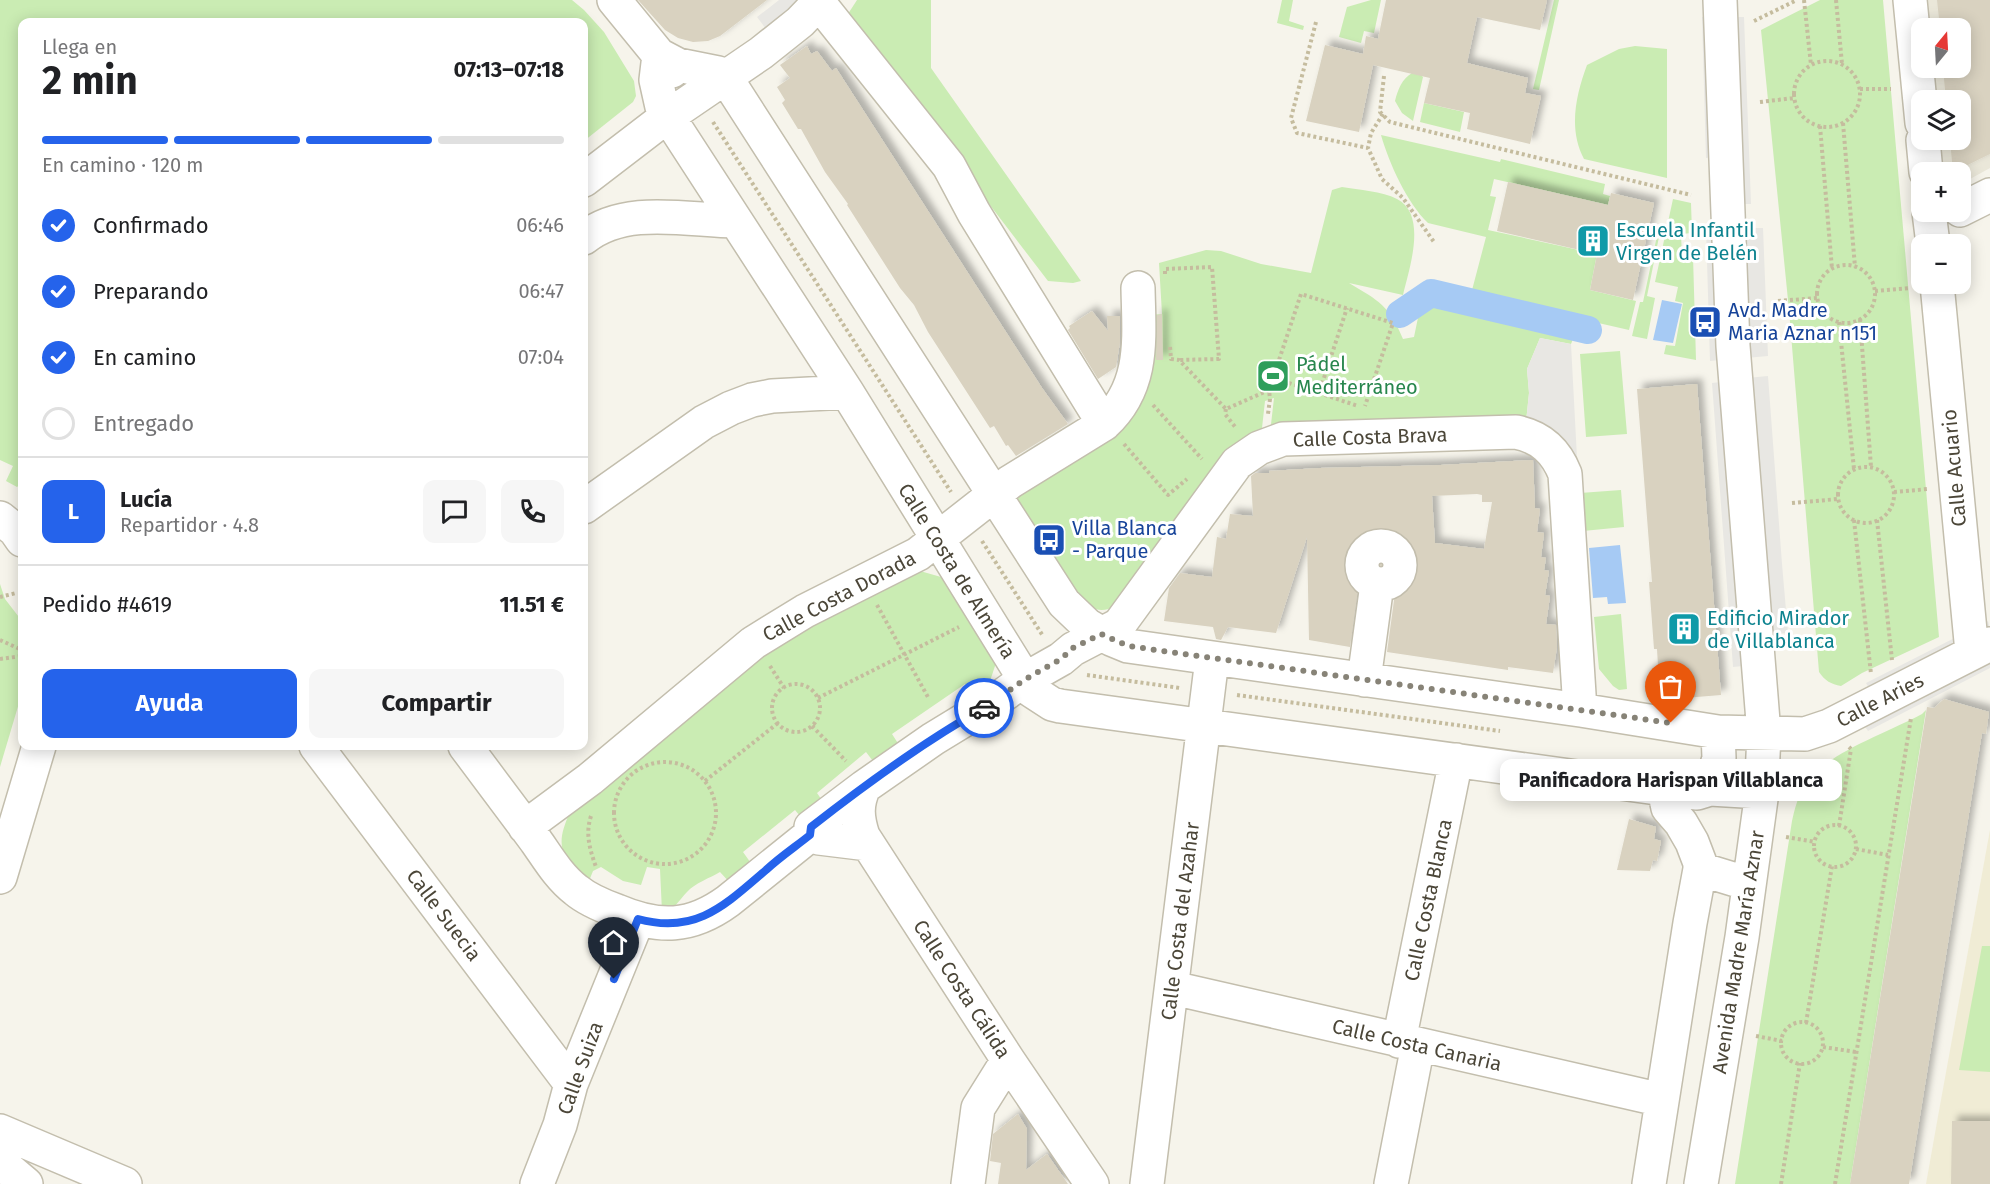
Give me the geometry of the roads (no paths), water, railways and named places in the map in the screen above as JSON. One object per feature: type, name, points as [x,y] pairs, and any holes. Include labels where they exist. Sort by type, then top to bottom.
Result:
[{"type":"street","name":"Avenida Madre María Aznar","points":[[1701,1184],[1749,884],[1761,792],[1764,734],[1733,346],[1720,0]]},
{"type":"street","points":[[1910,0],[1919,90]]},
{"type":"street","points":[[588,177],[668,116],[702,108],[726,78],[800,22],[820,1],[949,166],[974,213],[1113,433]]},
{"type":"street","points":[[625,8],[702,108]]},
{"type":"street","points":[[659,55],[678,65],[718,73],[726,78],[1064,603],[1075,615],[1101,634],[1128,646],[1212,659],[1580,710],[1718,732],[1764,734]]},
{"type":"street","name":"Calle Costa de Almería","points":[[659,55],[657,87],[659,100],[668,116],[847,392],[1032,692],[1052,704],[1202,726],[1697,793],[1710,789],[1761,792]]},
{"type":"street","points":[[1971,205],[1990,195]]},
{"type":"street","points":[[588,236],[602,227],[632,218],[735,221]]},
{"type":"street","name":"Calle Costa Dorada","points":[[525,827],[590,779],[753,643],[822,602],[918,554],[1010,482],[1113,433],[1115,414],[1124,400],[1134,375],[1151,284]]},
{"type":"street","name":"Calle Acuario","points":[[1938,294],[1981,648]]},
{"type":"street","points":[[588,504],[704,422],[730,408],[772,396],[847,392]]},
{"type":"street","name":"Calle Costa Brava","points":[[468,750],[565,880],[577,891],[607,908],[638,919],[670,924],[697,918],[718,909],[810,835],[811,827],[855,774],[933,739],[992,703],[1024,680],[1061,659],[1073,648],[1119,625],[1237,463],[1259,448],[1283,440],[1516,432],[1547,445],[1557,457],[1565,474],[1580,710]]},
{"type":"street","points":[[0,509],[18,511]]},
{"type":"street","points":[[0,518],[18,534]]},
{"type":"street","points":[[1364,680],[1377,584]]},
{"type":"street","name":"Calle Aries","points":[[1764,734],[1805,734],[1829,726],[1981,648]]},
{"type":"street","name":"Calle Costa del Azahar","points":[[1147,1184],[1212,659]]},
{"type":"street","points":[[1710,789],[1719,758],[1718,732]]},
{"type":"street","points":[[0,877],[38,750]]},
{"type":"street","name":"Calle Suecia","points":[[319,750],[571,1084]]},
{"type":"street","name":"Calle Costa Blanca","points":[[1391,1184],[1408,1043],[1456,759]]},
{"type":"street","name":"Calle Costa Cálida","points":[[855,774],[857,812],[863,836],[1008,1060],[1092,1184]]},
{"type":"street","points":[[1649,1184],[1700,869],[1692,842],[1682,823],[1668,808],[1664,789]]},
{"type":"street","points":[[810,835],[868,844]]},
{"type":"street","points":[[1700,869],[1749,884]]},
{"type":"street","name":"Calle Suiza","points":[[537,1184],[560,1125],[571,1084],[638,919]]},
{"type":"street","name":"Calle Costa Canaria","points":[[1173,988],[1662,1100]]},
{"type":"street","points":[[968,1184],[978,1108],[1008,1060]]},
{"type":"street","points":[[0,1131],[125,1184]]},
{"type":"street","points":[[0,1161],[26,1184]]},
{"type":"water","points":[[1662,300],[1682,304],[1673,343],[1653,340]]},
{"type":"water","points":[[1620,545],[1626,603],[1608,604],[1607,597],[1593,598],[1589,548]]},
{"type":"waterway","points":[[1400,314],[1431,293],[1588,330]]},
{"type":"place","name":"Escuela Infantil Virgen de Belén","points":[[1593,241]]},
{"type":"place","name":"Avd. Madre Maria Aznar n151","points":[[1705,322]]},
{"type":"place","name":"Pádel Mediterráneo","points":[[1273,376]]},
{"type":"place","name":"Villa Blanca - Parque","points":[[1049,540]]},
{"type":"place","name":"Edificio Mirador de Villablanca","points":[[1684,629]]},
{"type":"place","name":"Panificadora Harispan Villablanca","points":[[1671,723]]}]
